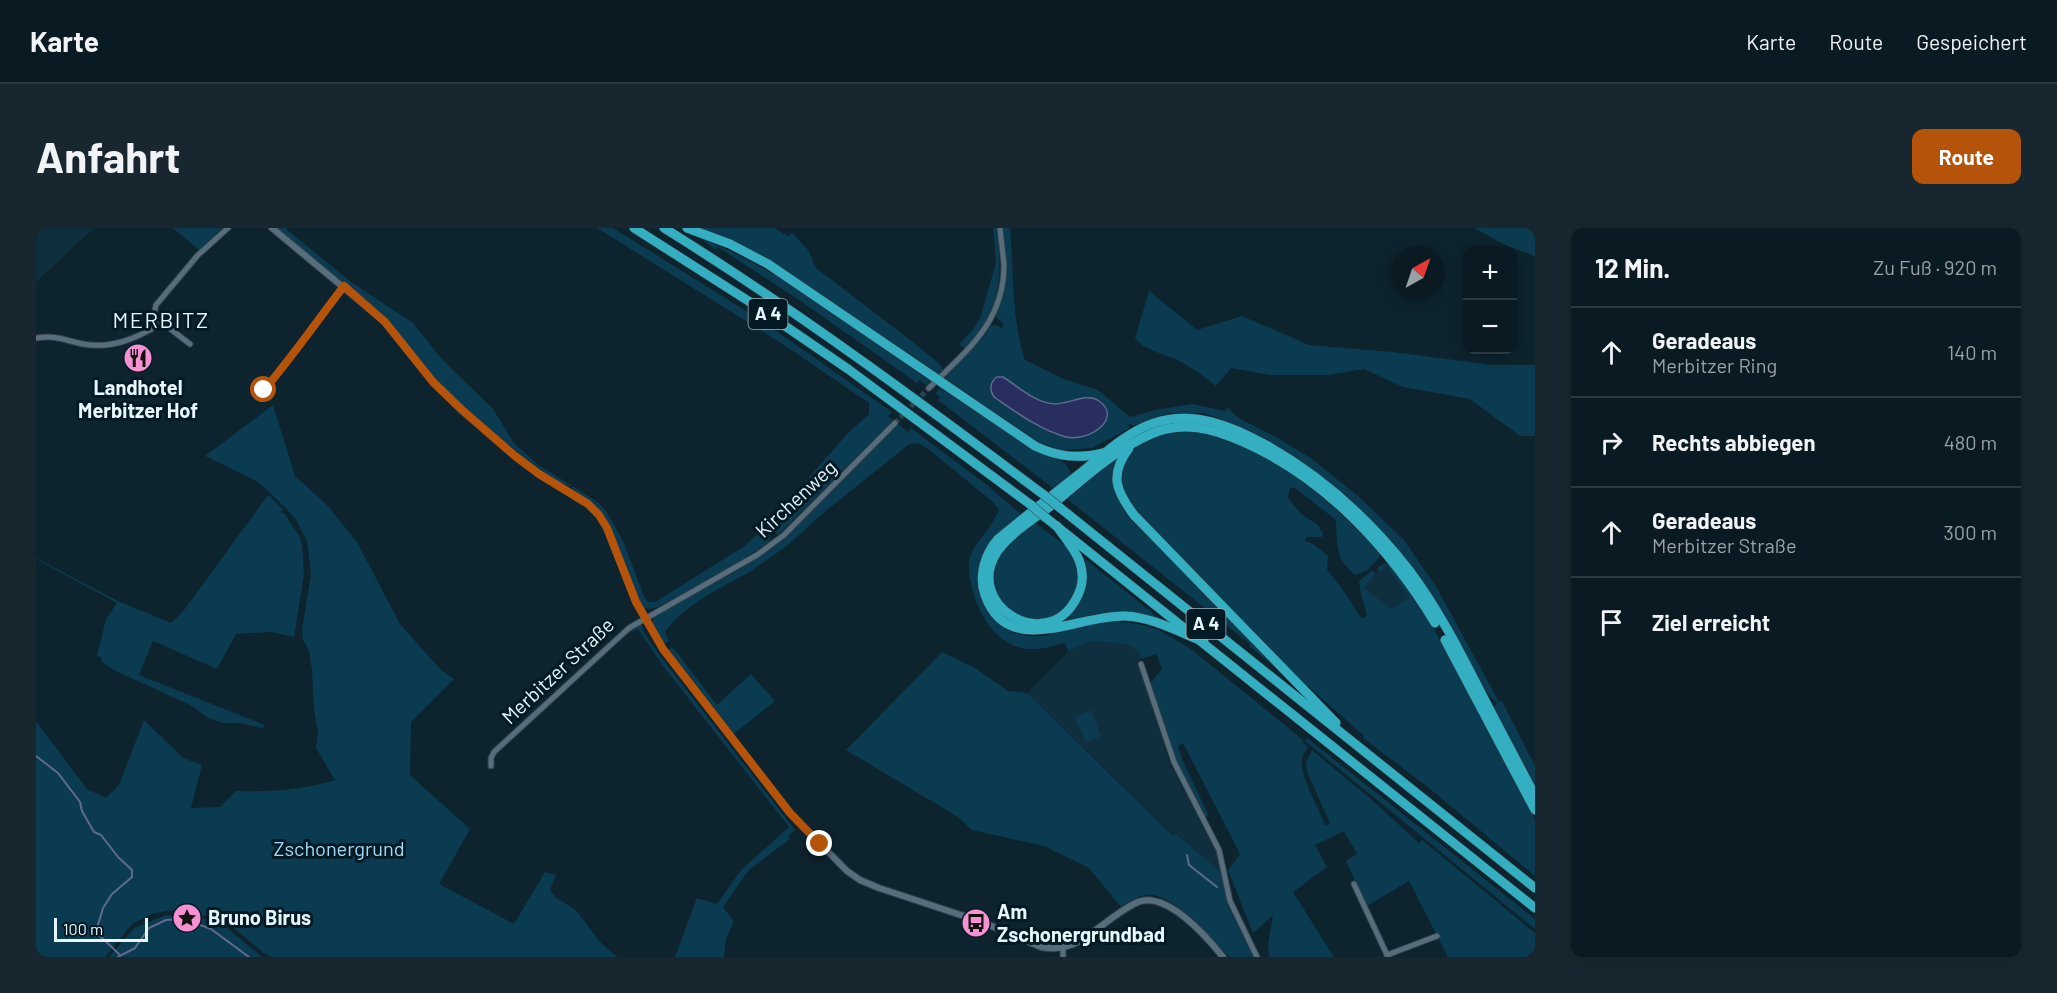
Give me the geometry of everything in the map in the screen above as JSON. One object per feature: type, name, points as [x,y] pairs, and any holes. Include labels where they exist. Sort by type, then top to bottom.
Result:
[{"type":"highway","name":"A 4","points":[[634,228],[750,302],[848,369],[1031,506],[1535,908]]},
{"type":"highway","name":"A 4","points":[[664,228],[760,288],[859,357],[1044,495],[1535,888]]},
{"type":"highway","points":[[687,228],[730,244],[768,264],[1035,446],[1050,453],[1080,457],[1106,453],[1136,431],[1155,423],[1172,419],[1210,420],[1256,440],[1298,464],[1352,508],[1408,570],[1445,627],[1535,796]]},
{"type":"highway","points":[[1057,526],[1079,560],[1083,577],[1081,589],[1070,609],[1054,621],[1040,624],[1021,621],[1002,610],[992,595],[990,572],[996,554],[1008,540],[1117,453],[1154,432],[1174,427],[1192,427],[1217,432],[1257,448],[1294,470],[1330,498],[1382,550],[1418,595],[1444,637],[1535,810]]},
{"type":"highway","points":[[1132,444],[1118,467],[1116,478],[1118,489],[1128,507],[1353,742]]},
{"type":"highway","name":"A 4","points":[[1106,453],[998,539],[990,550],[983,569],[982,583],[985,595],[994,611],[1007,623],[1023,630],[1036,631],[1106,616],[1127,616],[1163,626],[1204,642]]},
{"type":"street","points":[[190,344],[160,324],[156,318],[156,305],[198,255],[228,228]]},
{"type":"street","points":[[272,228],[385,322],[433,382],[462,410],[523,462],[588,504],[599,515],[607,528],[636,602],[645,618]]},
{"type":"street","points":[[929,388],[982,334],[998,304],[1004,265],[1000,228]]},
{"type":"street","points":[[264,390],[344,286]]},
{"type":"street","points":[[36,338],[55,336],[84,344],[111,346],[148,332],[160,324]]},
{"type":"street","name":"Kirchenweg","points":[[645,618],[758,555],[784,535],[895,423]]},
{"type":"street","name":"Merbitzer Straße","points":[[491,766],[495,752],[629,628],[645,618],[663,649],[790,813],[847,871],[860,880],[879,888],[970,918],[1041,947],[1063,949]]},
{"type":"street","points":[[1141,664],[1174,762],[1219,850],[1230,902],[1257,957]]},
{"type":"street","points":[[1354,884],[1387,956],[1437,936]]},
{"type":"street","points":[[1063,957],[1063,949],[1078,943],[1125,909],[1139,902],[1150,900],[1167,905],[1190,922],[1223,957]]},
{"type":"shaded area","points":[[36,228],[94,228],[36,282]]},
{"type":"shaded area","points":[[1386,565],[1411,598],[1391,610],[1363,588],[1372,575]]},
{"type":"shaded area","points":[[1087,642],[1130,645],[1139,652],[1141,659],[1137,661],[1170,764],[1217,851],[1221,872],[1176,834],[1174,836],[1027,693],[1069,651]]},
{"type":"green space","points":[[173,228],[222,228],[199,250]]},
{"type":"green space","points":[[277,228],[285,228],[351,282],[413,323],[441,358],[493,409],[514,443],[537,464],[599,503],[623,541],[648,602],[655,602],[743,547],[765,528],[847,434],[869,414],[869,403],[787,347],[597,228],[613,228],[759,319],[892,412],[888,416],[893,420],[778,535],[775,533],[779,526],[777,524],[770,532],[770,541],[735,565],[658,607],[644,608],[606,521],[597,508],[572,491],[572,487],[565,484],[564,486],[522,456],[465,408],[434,379],[387,320]]},
{"type":"green space","points":[[694,228],[774,228],[788,236],[792,233],[809,251],[815,267],[914,343],[941,365],[943,371],[939,374],[770,260]]},
{"type":"green space","points":[[993,228],[997,228],[999,247],[997,292],[987,319],[966,348],[959,345],[981,316],[996,262]]},
{"type":"green space","points":[[1003,228],[1010,228],[1015,311],[1025,360],[1061,378],[1098,390],[1130,417],[1192,404],[1225,411],[1228,408],[1237,417],[1312,459],[1358,496],[1404,540],[1437,588],[1499,702],[1502,701],[1535,766],[1535,789],[1501,724],[1494,706],[1497,703],[1485,692],[1449,626],[1300,461],[1256,435],[1203,413],[1171,413],[1155,417],[1133,426],[1128,425],[1130,428],[1092,448],[1061,450],[1038,442],[945,378],[985,335],[991,325],[1001,328],[1004,325],[996,317],[1005,273]]},
{"type":"green space","points":[[1474,228],[1535,228],[1535,256],[1517,250],[1517,246],[1507,246]]},
{"type":"green space","points":[[700,238],[762,267],[791,284],[930,381],[926,385],[920,380],[917,383],[802,302],[718,247],[716,250]]},
{"type":"green space","points":[[1149,291],[1197,330],[1242,316],[1309,345],[1393,352],[1493,365],[1535,365],[1535,436],[1520,436],[1470,399],[1403,387],[1364,369],[1329,375],[1270,375],[1231,368],[1216,386],[1186,365],[1150,349],[1135,338]]},
{"type":"green space","points":[[940,388],[1043,454],[1062,461],[1068,467],[1071,477],[1054,489],[938,400],[940,397],[935,393]]},
{"type":"green space","name":"Zschonergrund","points":[[273,405],[295,476],[327,505],[357,542],[400,624],[441,670],[454,679],[411,722],[410,775],[470,829],[439,884],[514,924],[545,872],[556,875],[550,890],[555,897],[576,910],[600,942],[617,957],[272,957],[265,954],[228,923],[184,910],[152,914],[132,924],[105,957],[36,957],[36,721],[87,789],[106,798],[119,785],[144,720],[183,758],[202,765],[191,808],[220,807],[236,791],[286,790],[335,780],[316,748],[318,732],[314,710],[312,670],[309,650],[303,640],[302,629],[311,575],[307,541],[296,520],[258,482],[205,456]]},
{"type":"green space","points":[[898,424],[908,432],[911,428],[987,485],[1022,515],[996,537],[982,595],[1016,631],[1010,632],[1029,636],[1045,636],[1095,623],[1113,621],[1157,629],[1191,649],[1302,739],[1308,747],[1302,759],[1304,776],[1326,826],[1330,823],[1307,772],[1306,762],[1312,750],[1419,843],[1422,840],[1535,933],[1535,957],[1448,957],[1409,881],[1367,906],[1346,861],[1357,854],[1344,831],[1315,845],[1327,867],[1293,892],[1334,957],[1269,957],[1268,945],[1273,915],[1253,933],[1228,870],[1240,854],[1183,743],[1178,746],[1208,814],[1206,819],[1176,763],[1150,684],[1162,669],[1156,654],[1141,659],[1139,652],[1130,645],[1096,641],[1087,642],[1069,651],[1064,643],[1044,648],[1026,649],[1015,646],[997,635],[979,608],[972,588],[969,567],[974,548],[999,510],[994,503],[927,448],[920,445],[908,445],[822,514],[787,546],[751,571],[690,607],[665,632],[669,641],[664,644],[653,626],[655,615],[735,572],[773,548]]},
{"type":"green space","points":[[1182,430],[1231,441],[1277,464],[1320,495],[1371,542],[1380,557],[1367,570],[1355,575],[1340,557],[1336,520],[1295,488],[1290,488],[1288,498],[1301,514],[1318,525],[1323,534],[1322,537],[1306,537],[1305,541],[1313,544],[1328,556],[1327,569],[1360,617],[1365,618],[1367,614],[1359,581],[1373,570],[1375,574],[1364,588],[1391,609],[1410,598],[1386,565],[1379,572],[1377,568],[1385,563],[1392,567],[1435,631],[1535,819],[1535,876],[1429,788],[1363,738],[1364,736],[1291,671],[1125,499],[1120,471],[1130,451],[1145,440]]},
{"type":"green space","points":[[1118,456],[1115,491],[1288,678],[1249,646],[1250,644],[1066,498]]},
{"type":"green space","points":[[268,495],[283,509],[281,512],[285,514],[301,539],[304,575],[294,637],[271,632],[236,634],[217,669],[153,641],[139,675],[265,725],[263,728],[240,723],[223,723],[208,718],[192,706],[114,670],[101,661],[102,658],[97,656],[106,619],[117,603],[36,559],[118,601],[171,623],[184,610]]},
{"type":"green space","points":[[1034,522],[1068,548],[1076,561],[1080,581],[1068,607],[1046,620],[1023,619],[998,601],[992,578],[1003,548]]},
{"type":"green space","points":[[1080,555],[1164,622],[1119,612],[1100,613],[1054,624],[1076,606]]},
{"type":"green space","points":[[641,623],[643,631],[658,653],[795,830],[788,836],[790,839],[748,871],[723,907],[734,922],[726,939],[724,957],[675,957],[697,898],[717,904],[742,869],[789,827],[663,666],[638,629],[629,633],[513,736],[630,629]]},
{"type":"green space","points":[[672,646],[717,705],[751,674],[775,701],[734,734],[669,650]]},
{"type":"green space","points":[[942,652],[975,668],[1008,691],[1027,693],[1173,836],[1176,834],[1221,872],[1227,904],[1253,957],[1229,957],[1192,918],[1169,901],[1157,896],[1140,897],[1121,907],[1089,868],[1044,846],[972,830],[958,817],[846,750]]},
{"type":"green space","points":[[1091,710],[1101,736],[1086,742],[1075,717]]},
{"type":"green space","points":[[1306,737],[1535,919],[1535,929],[1306,742]]},
{"type":"green space","points":[[166,915],[206,919],[227,928],[262,957],[109,957],[134,928]]},
{"type":"water","points":[[997,377],[1003,377],[1034,398],[1048,403],[1060,404],[1083,398],[1099,401],[1107,414],[1105,421],[1085,436],[1075,438],[1056,434],[1028,420],[994,397],[991,386]]},
{"type":"waterway","points":[[36,756],[58,773],[80,802],[82,811],[94,832],[101,835],[118,857],[132,870],[132,877],[112,894],[103,908],[97,928],[98,934],[120,955]]},
{"type":"waterway","points":[[1187,855],[1189,865],[1217,887]]},
{"type":"waterway","points":[[118,957],[135,948],[149,928],[166,920],[184,919],[211,929],[249,957]]},
{"type":"tunnel","points":[[895,423],[929,388]]},
{"type":"place","name":"Landhotel Merbitzer Hof","points":[[138,358]]},
{"type":"place","name":"Bruno Birus","points":[[187,918]]},
{"type":"place","name":"Am Zschonergrundbad","points":[[976,923]]},
{"type":"district","name":"MERBITZ","points":[[161,320]]},
{"type":"route","points":[[264,390],[344,286],[385,322],[433,382],[462,410],[515,456],[539,474],[588,504],[599,515],[607,528],[636,602],[663,649],[790,813],[820,844]]}]
